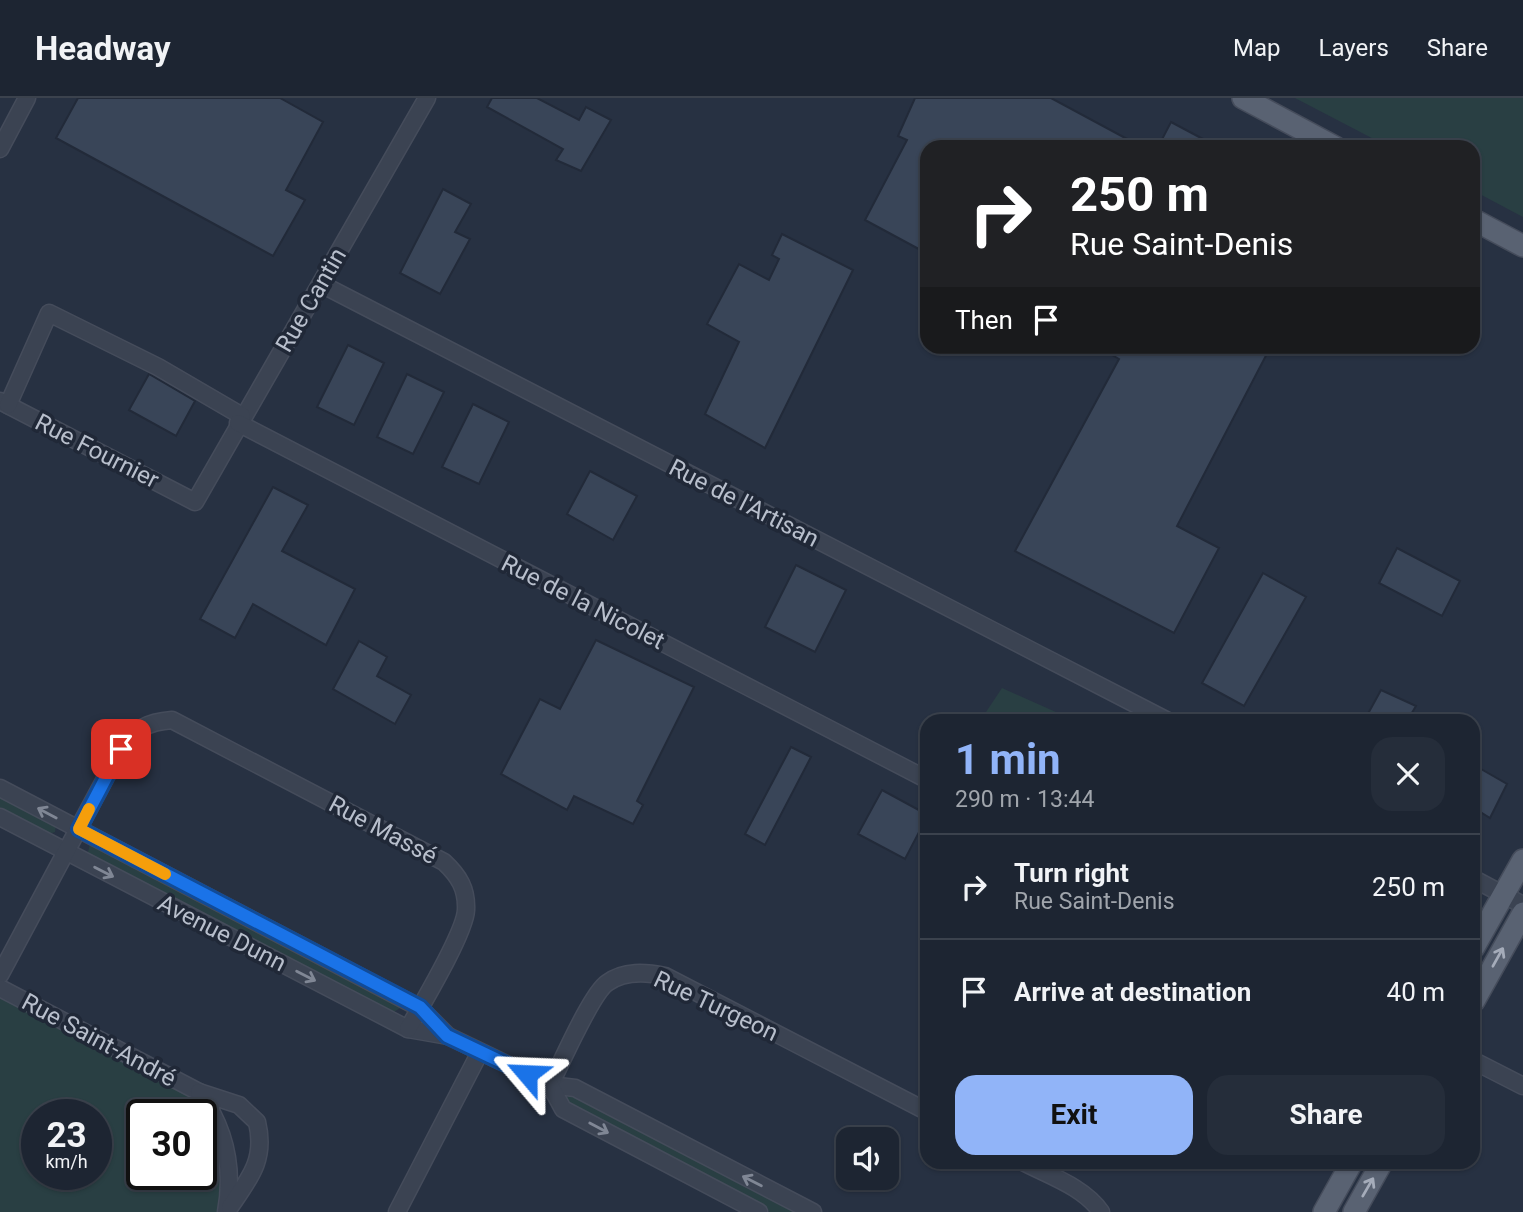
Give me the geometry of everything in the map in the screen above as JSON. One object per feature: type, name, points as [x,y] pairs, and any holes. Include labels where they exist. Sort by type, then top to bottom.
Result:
[{"type":"main road","points":[[1243,98],[1322,140]]},
{"type":"main road","points":[[1480,223],[1523,246]]},
{"type":"main road","points":[[1480,936],[1523,860]]},
{"type":"main road","points":[[1480,990],[1523,913]]},
{"type":"main road","points":[[1324,1212],[1348,1169]]},
{"type":"main road","points":[[1354,1212],[1378,1169]]},
{"type":"street","points":[[0,149],[27,98]]},
{"type":"street","name":"Rue Cantin","points":[[195,502],[427,98]]},
{"type":"street","name":"Rue de l'Artisan","points":[[321,284],[1154,714]]},
{"type":"street","name":"Rue de la Nicolet","points":[[4,403],[49,313],[158,367],[240,420],[920,776]]},
{"type":"street","name":"Rue Fournier","points":[[4,403],[195,502]]},
{"type":"street","name":"Rue Massé","points":[[79,829],[133,732],[153,722],[172,720],[444,862],[457,874],[464,890],[466,913],[408,1029]]},
{"type":"street","name":"Avenue Dunn","points":[[0,788],[420,1007],[447,1036]]},
{"type":"street","name":"Avenue Dunn","points":[[0,817],[408,1029],[447,1036],[550,1085],[575,1088],[813,1212]]},
{"type":"street","points":[[0,975],[79,829]]},
{"type":"street","points":[[1480,882],[1523,905]]},
{"type":"street","name":"Rue Turgeon","points":[[550,1085],[601,988],[618,976],[643,972],[665,976],[920,1108]]},
{"type":"street","name":"Rue Saint-André","points":[[0,988],[199,1092],[239,1105],[257,1122],[261,1151],[257,1167],[226,1212]]},
{"type":"street","points":[[403,1210],[480,1052]]},
{"type":"street","points":[[1480,1064],[1523,1086]]},
{"type":"street","name":"Avenue Dunn","points":[[550,1085],[563,1109],[760,1212]]},
{"type":"street","name":"Rue Saint-André","points":[[199,1092],[209,1107],[229,1161],[231,1182],[226,1212]]},
{"type":"street","points":[[1037,1169],[1094,1201],[1101,1212]]},
{"type":"green space","points":[[1295,98],[1523,98],[1523,217],[1480,194],[1480,140],[1376,140]]},
{"type":"green space","points":[[1002,688],[1060,714],[985,714]]},
{"type":"green space","points":[[0,794],[56,825],[55,832],[48,834],[0,809]]},
{"type":"green space","points":[[90,844],[399,1004],[400,1008],[391,1014],[87,856]]},
{"type":"green space","points":[[0,988],[199,1092],[203,1099],[126,1099],[126,1190],[217,1190],[217,1127],[224,1141],[226,1212],[0,1212]]},
{"type":"green space","points":[[567,1093],[800,1212],[770,1212],[564,1105]]},
{"type":"building","points":[[78,98],[280,98],[323,122],[286,190],[305,200],[273,256],[56,138]]},
{"type":"building","points":[[492,98],[537,98],[579,120],[586,107],[611,120],[581,171],[556,160],[563,149],[487,107]]},
{"type":"building","points":[[915,98],[1051,98],[1129,140],[920,140],[920,250],[865,220],[907,140],[898,136]]},
{"type":"building","points":[[1171,122],[1205,140],[1162,140]]},
{"type":"building","points":[[443,189],[471,204],[455,232],[470,239],[440,294],[400,273]]},
{"type":"building","points":[[782,234],[853,270],[765,448],[705,414],[739,342],[707,324],[739,264],[769,280],[779,259],[772,255]]},
{"type":"building","points":[[348,345],[384,363],[354,425],[317,407]]},
{"type":"building","points":[[1111,354],[1267,354],[1177,526],[1219,548],[1174,633],[1015,551],[1119,359]]},
{"type":"building","points":[[149,374],[195,401],[176,436],[129,410]]},
{"type":"building","points":[[407,374],[444,392],[413,454],[377,437]]},
{"type":"building","points":[[473,404],[509,422],[479,484],[442,467]]},
{"type":"building","points":[[590,471],[637,496],[613,540],[567,514]]},
{"type":"building","points":[[273,487],[308,505],[282,551],[355,589],[326,645],[253,604],[235,638],[200,619]]},
{"type":"building","points":[[1397,548],[1460,581],[1442,616],[1379,583]]},
{"type":"building","points":[[796,565],[846,590],[815,652],[765,627]]},
{"type":"building","points":[[1263,573],[1306,597],[1244,706],[1202,683]]},
{"type":"building","points":[[596,640],[694,687],[637,801],[643,805],[633,824],[574,796],[567,810],[501,774],[540,699],[560,709]]},
{"type":"building","points":[[359,641],[387,657],[377,676],[411,695],[395,724],[333,689]]},
{"type":"building","points":[[1381,690],[1416,706],[1411,714],[1368,714]]},
{"type":"building","points":[[791,747],[811,757],[765,845],[745,834]]},
{"type":"building","points":[[1480,768],[1507,784],[1490,818],[1480,812]]},
{"type":"building","points":[[882,790],[920,811],[920,830],[905,859],[858,834]]},
{"type":"slow traffic","points":[[89,809],[79,829],[165,874]]},
{"type":"route","points":[[121,749],[79,829],[420,1007],[447,1036],[527,1074]]}]
